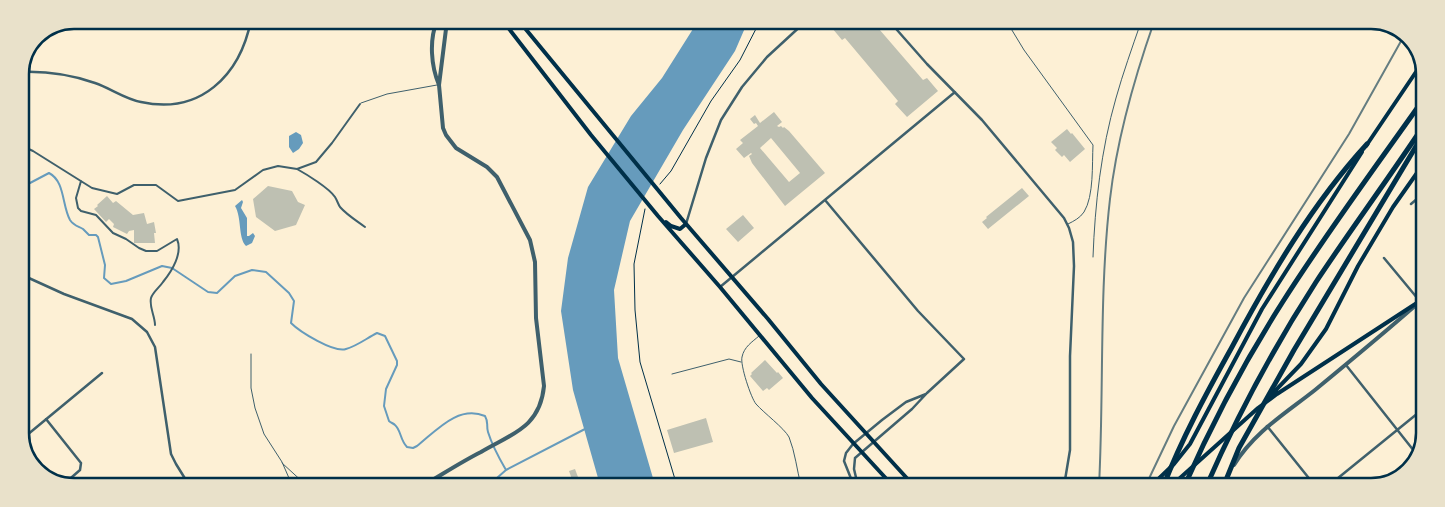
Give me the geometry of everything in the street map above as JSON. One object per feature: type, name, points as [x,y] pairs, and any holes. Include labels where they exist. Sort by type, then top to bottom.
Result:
[{"type":"highway","points":[[1188,478],[1221,408],[1270,322],[1416,110]]},
{"type":"highway","points":[[1210,478],[1259,380],[1287,330],[1342,244],[1416,137]]},
{"type":"highway","points":[[1166,478],[1200,406],[1271,276],[1321,202],[1367,144]]},
{"type":"highway","points":[[1227,478],[1239,448],[1294,350],[1416,146]]},
{"type":"main road","points":[[509,29],[591,135],[658,216],[853,444],[886,478]]},
{"type":"main road","points":[[526,29],[660,194],[865,434],[906,478]]},
{"type":"main road","points":[[1159,478],[1174,464],[1190,444],[1262,309],[1367,144],[1416,72]]},
{"type":"main road","points":[[1180,478],[1258,408],[1301,364],[1326,329],[1358,266],[1393,207],[1416,174]]},
{"type":"main road","points":[[658,216],[672,226],[680,228],[686,224]]},
{"type":"main road","points":[[1258,408],[1416,306]]},
{"type":"street","points":[[29,73],[65,76],[94,83],[146,103],[170,105],[188,100],[215,87],[225,77],[242,53],[249,29]]},
{"type":"street","points":[[436,29],[432,50],[434,73],[439,85]]},
{"type":"street","points":[[436,478],[523,428],[534,416],[543,396],[544,386],[536,318],[536,262],[530,240],[497,177],[487,167],[456,148],[446,135],[441,114],[439,85],[446,29]]},
{"type":"street","points":[[686,224],[706,158],[721,120],[742,87],[768,57],[798,29]]},
{"type":"street","points":[[896,29],[927,64],[982,120],[1067,224],[1073,242],[1074,266],[1070,364],[1070,450],[1065,478]]},
{"type":"street","points":[[720,287],[955,92]]},
{"type":"street","points":[[296,169],[316,162],[324,154],[360,104]]},
{"type":"street","points":[[29,149],[92,188],[117,194],[134,185],[156,185],[178,201],[235,190],[263,170],[278,166],[296,169],[328,189],[340,207],[365,227]]},
{"type":"street","points":[[81,181],[76,200],[81,211],[96,215],[114,233],[146,252],[157,251],[164,245],[170,244],[177,239],[178,246],[175,262],[165,280],[152,295],[150,301],[156,325]]},
{"type":"street","points":[[825,200],[918,311],[964,359],[912,409],[855,458],[857,478]]},
{"type":"street","points":[[1411,204],[1416,200]]},
{"type":"street","points":[[1384,258],[1416,295]]},
{"type":"street","points":[[29,278],[64,294],[132,319],[147,332],[155,347],[172,454],[185,478]]},
{"type":"street","points":[[1227,478],[1246,448],[1267,426],[1346,365],[1416,307]]},
{"type":"street","points":[[1346,365],[1413,450]]},
{"type":"street","points":[[29,433],[102,373]]},
{"type":"street","points":[[851,478],[844,461],[846,453],[853,444],[906,402],[927,393]]},
{"type":"street","points":[[1338,478],[1416,414]]},
{"type":"street","points":[[46,419],[81,463],[80,470],[71,478]]},
{"type":"street","points":[[1267,426],[1309,478]]},
{"type":"lane","points":[[1012,29],[1024,50],[1093,145],[1090,194],[1080,217],[1067,224]]},
{"type":"lane","points":[[1093,257],[1094,225],[1104,146],[1115,100],[1139,29]]},
{"type":"lane","points":[[360,104],[387,94],[439,85]]},
{"type":"lane","points":[[760,335],[746,348],[742,362],[754,402],[772,421],[784,430],[788,437],[799,478]]},
{"type":"lane","points":[[251,354],[252,388],[255,408],[264,434],[282,462],[289,478]]},
{"type":"lane","points":[[672,374],[729,359],[742,362]]},
{"type":"lane","points":[[282,462],[299,478]]},
{"type":"path","points":[[657,188],[671,171],[711,101],[740,60],[756,29]]},
{"type":"path","points":[[645,207],[634,264],[635,310],[640,362],[675,478]]},
{"type":"water","points":[[693,29],[745,29],[735,51],[683,130],[630,221],[614,290],[618,358],[653,478],[598,478],[573,390],[561,311],[568,258],[588,187],[631,116],[662,78]]},
{"type":"water","points":[[296,132],[301,135],[303,143],[293,153],[289,147],[289,136]]},
{"type":"water","points":[[242,200],[241,208],[247,218],[247,236],[253,233],[255,236],[252,243],[246,246],[242,238],[239,216],[235,206]]},
{"type":"building","points":[[833,29],[879,29],[923,80],[927,78],[938,91],[907,117],[895,104],[898,101],[845,38],[842,40]]},
{"type":"building","points":[[774,112],[782,122],[777,126],[784,127],[789,131],[825,173],[785,206],[752,163],[749,156],[752,154],[744,158],[736,149],[743,143],[740,140],[758,126],[750,119],[755,115],[760,123]],"holes":[[[771,138],[800,173],[789,182],[760,148]]]},
{"type":"building","points":[[1067,129],[1085,149],[1070,162],[1064,155],[1062,157],[1055,150],[1057,148],[1051,142]]},
{"type":"building","points":[[268,186],[292,191],[298,202],[305,205],[296,225],[275,231],[256,217],[253,199]]},
{"type":"building","points":[[1022,188],[1029,196],[988,229],[982,222],[986,217]]},
{"type":"building","points":[[107,196],[113,203],[116,201],[133,215],[144,213],[147,224],[154,222],[155,243],[134,243],[134,230],[129,231],[127,234],[113,227],[114,224],[109,219],[106,222],[94,209]]},
{"type":"building","points":[[743,215],[754,228],[738,242],[726,229]]},
{"type":"building","points":[[765,360],[783,378],[769,390],[767,388],[763,391],[750,376]]},
{"type":"building","points":[[706,418],[713,442],[674,453],[667,430]]},
{"type":"building","points":[[575,469],[578,478],[572,478],[569,471]]},
{"type":"waterway","points":[[29,183],[49,173],[54,177],[61,188],[70,220],[89,235],[96,235],[98,237],[105,265],[104,278],[111,284],[126,281],[162,266],[172,268],[208,292],[217,293],[235,276],[252,270],[266,272],[289,293],[294,301],[291,323],[317,341],[334,348],[346,349],[377,333],[385,336],[397,361],[397,365],[386,389],[384,406],[389,421],[397,427],[407,447],[413,448],[417,446],[457,416],[475,413],[485,416],[488,432],[506,470],[585,429]]},
{"type":"waterway","points":[[497,478],[506,470]]},
{"type":"railway","points":[[1099,478],[1104,271],[1110,199],[1127,109],[1152,29]]},
{"type":"railway","points":[[1149,478],[1174,426],[1244,298],[1349,134],[1401,40]]}]
